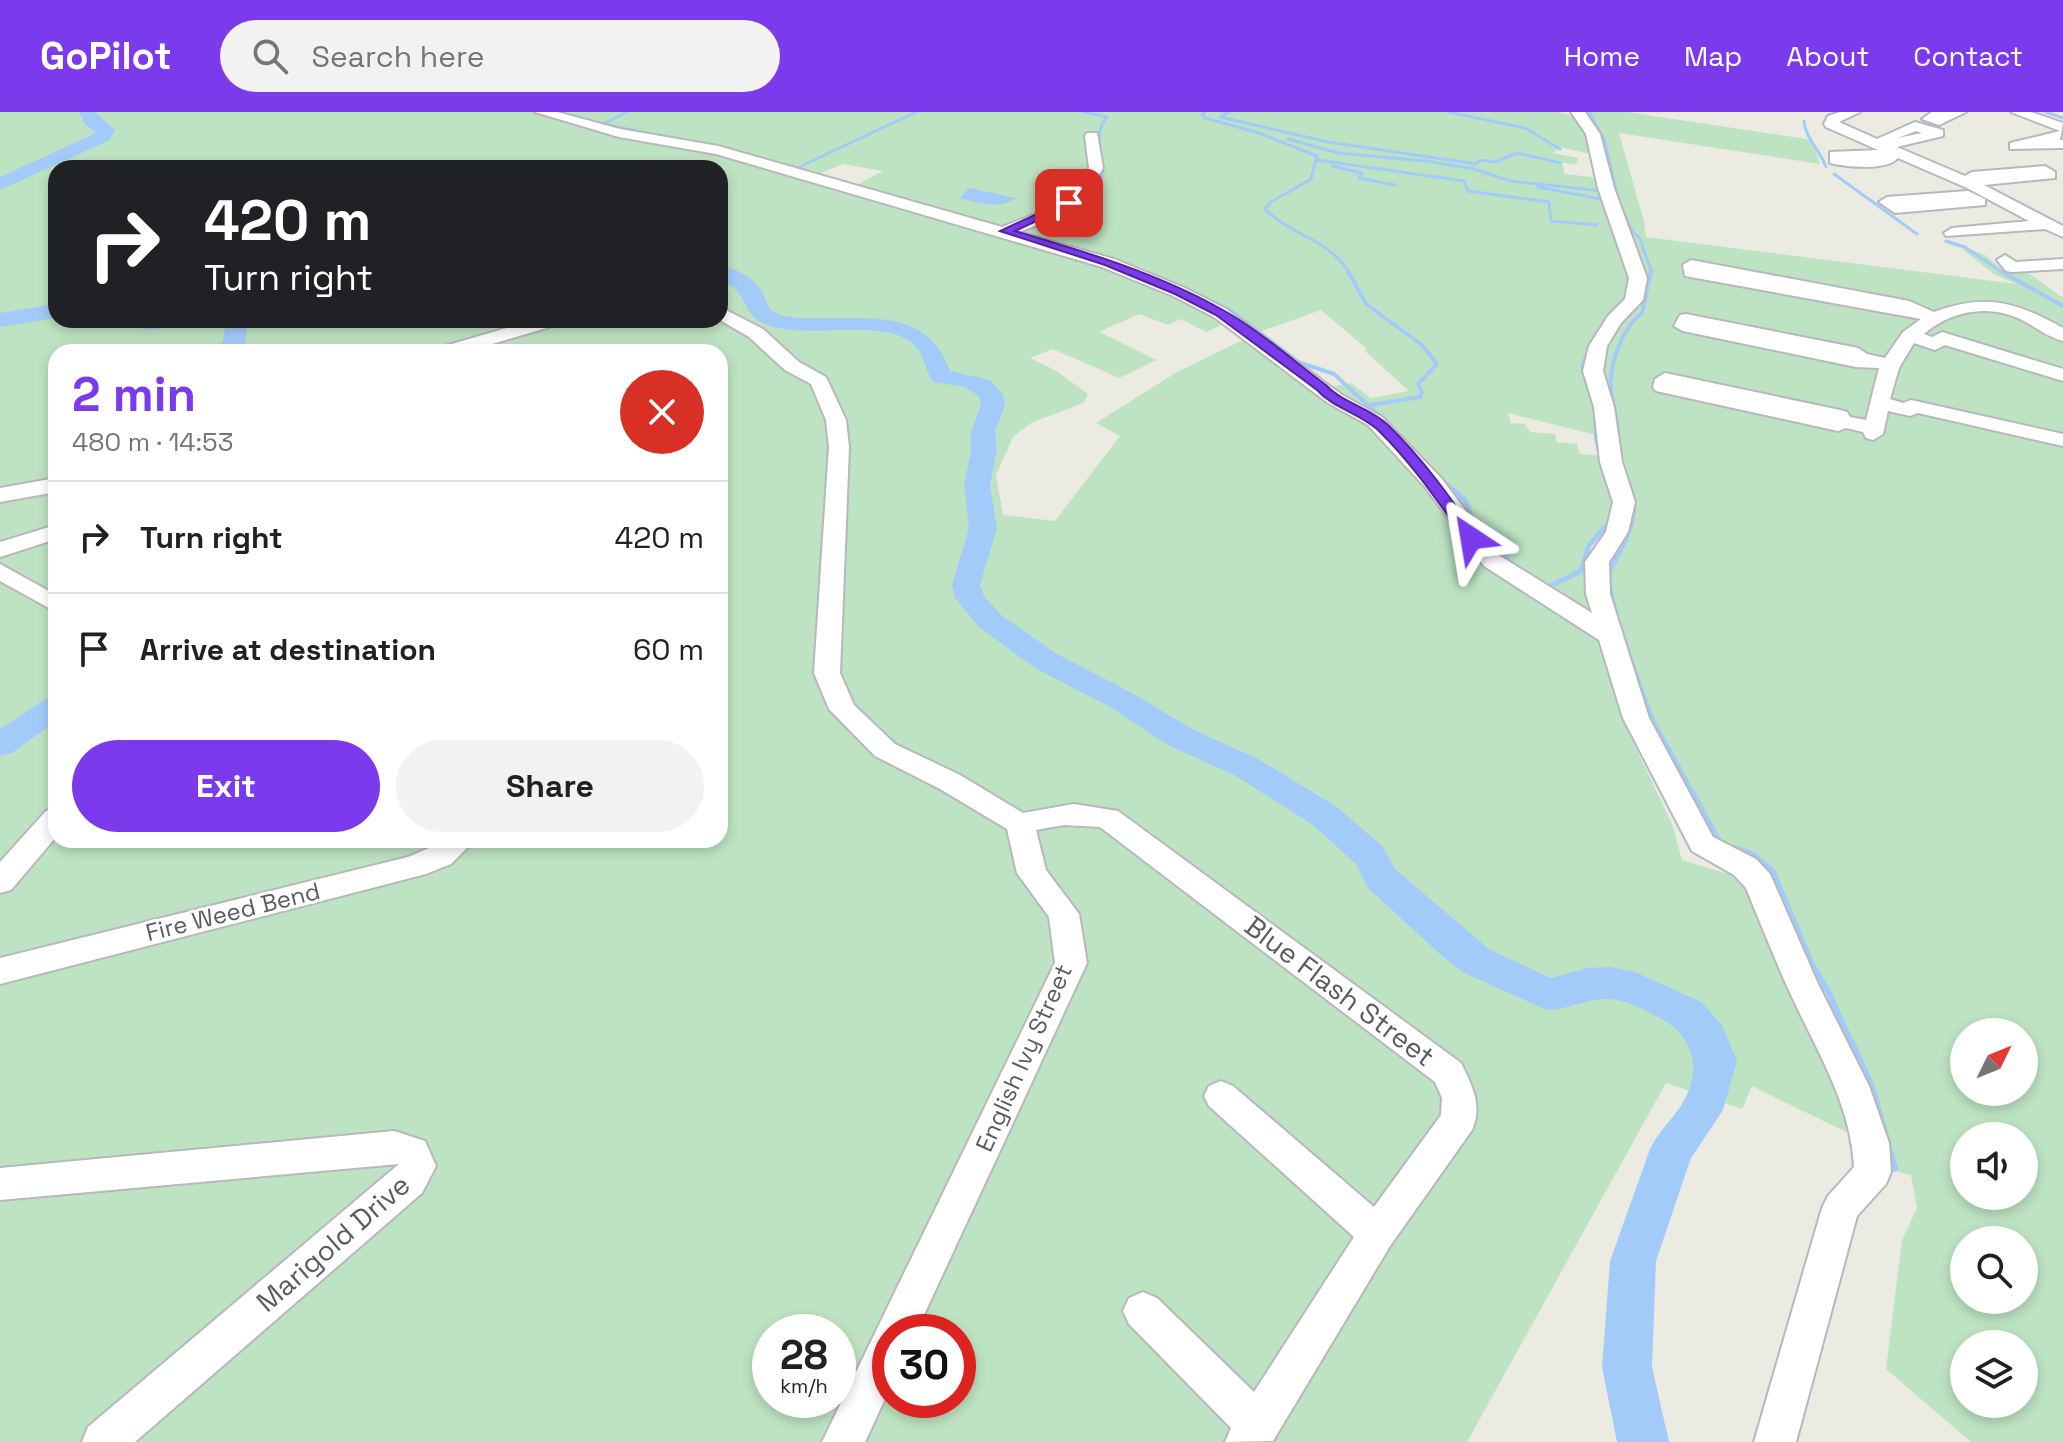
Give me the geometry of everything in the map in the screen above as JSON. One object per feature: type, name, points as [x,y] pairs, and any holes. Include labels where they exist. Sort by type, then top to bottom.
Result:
[{"type":"street","points":[[542,112],[619,133],[718,150],[1006,231],[1108,263],[1179,292],[1220,313],[1321,387],[1330,398],[1359,409],[1382,427],[1428,477],[1478,549],[1611,636]]},
{"type":"street","points":[[1578,112],[1593,134],[1606,188],[1638,278],[1634,300],[1614,320],[1598,346],[1593,371],[1604,407],[1611,462],[1623,493],[1620,522],[1596,569],[1598,594],[1641,729],[1702,844],[1745,867],[1759,882],[1790,958],[1852,1086],[1871,1143],[1873,1172],[1841,1208],[1775,1442]]},
{"type":"street","points":[[1853,112],[1833,119],[1831,124],[1969,180],[1997,197],[2058,225]]},
{"type":"street","points":[[1942,112],[1929,119],[1939,121],[1959,112]]},
{"type":"street","points":[[2018,112],[2063,128]]},
{"type":"street","points":[[2063,135],[2015,146],[2063,144]]},
{"type":"street","points":[[1006,231],[1047,215],[1076,197],[1096,168],[1092,136]]},
{"type":"street","points":[[1974,199],[1997,197]]},
{"type":"street","points":[[1952,233],[2058,225]]},
{"type":"street","points":[[2063,257],[2005,260],[2012,267],[2063,264]]},
{"type":"street","points":[[1905,308],[1909,306],[1691,265],[1691,272],[1900,311],[1905,308],[1935,318]]},
{"type":"street","points":[[1839,421],[1874,431],[1890,365],[1910,336],[1935,318],[1967,305],[1996,306],[2021,313],[2063,335]]},
{"type":"street","points":[[728,317],[756,333],[792,366],[819,381],[836,420],[839,447],[827,673],[842,709],[885,750],[950,782],[1020,824]]},
{"type":"street","points":[[1857,358],[1858,354],[1686,319],[1683,326],[1890,365]]},
{"type":"street","points":[[472,344],[526,328]]},
{"type":"street","points":[[507,344],[516,331]]},
{"type":"street","points":[[1910,336],[1935,344]]},
{"type":"street","points":[[2063,375],[1942,338],[1930,351],[2063,383]]},
{"type":"street","points":[[1665,379],[1840,416],[1839,421],[1838,425],[1663,387],[1665,379]]},
{"type":"street","points":[[1879,403],[1910,410]]},
{"type":"street","points":[[2063,440],[1911,406],[1909,414],[2063,449]]},
{"type":"street","points":[[0,495],[48,486]]},
{"type":"street","points":[[0,550],[48,535]]},
{"type":"street","points":[[0,571],[48,600]]},
{"type":"street","name":"Blue Flash Street","points":[[1020,824],[1041,817],[1083,812],[1108,818],[1449,1073],[1459,1098],[1459,1119],[1377,1234],[1252,1434]]},
{"type":"street","name":"English Ivy Street","points":[[904,1314],[1071,963],[1064,914],[1032,873],[1020,824]]},
{"type":"street","points":[[0,882],[48,827]]},
{"type":"street","name":"Fire Weed Bend","points":[[0,971],[415,866],[440,856],[450,848]]},
{"type":"street","points":[[1221,1096],[1377,1234]]},
{"type":"street","name":"Marigold Drive","points":[[0,1184],[394,1147],[412,1152],[418,1166],[409,1181],[103,1442]]},
{"type":"street","points":[[1143,1311],[1252,1434]]},
{"type":"street","points":[[843,1442],[872,1381]]},
{"type":"green space","points":[[0,112],[538,112],[714,150],[1060,250],[1188,299],[1229,322],[1206,332],[1181,319],[1168,325],[1139,314],[1099,332],[1157,360],[1119,378],[1053,349],[1030,358],[1055,370],[1088,394],[1083,403],[1031,423],[1013,437],[996,475],[1003,515],[1055,521],[1120,436],[1096,423],[1177,372],[1249,337],[1374,423],[1467,538],[1601,635],[1604,660],[1625,725],[1672,824],[1682,860],[1742,878],[1831,1078],[1850,1134],[1752,1086],[1742,1109],[1666,1083],[1467,1442],[0,1442]]},
{"type":"green space","points":[[555,112],[1559,112],[1576,118],[1585,126],[1594,155],[1560,147],[1553,153],[1578,158],[1576,164],[1562,163],[1565,174],[1600,178],[1634,290],[1599,336],[1600,436],[1508,413],[1511,423],[1525,424],[1530,432],[1555,434],[1557,442],[1577,444],[1580,454],[1604,456],[1618,502],[1613,524],[1590,548],[1587,566],[1596,607],[1567,606],[1505,564],[1432,478],[1326,388],[1351,383],[1371,398],[1409,391],[1364,350],[1367,349],[1321,310],[1257,333],[1240,320],[1012,231],[1072,203],[1094,159],[1072,198],[1007,229],[855,186],[883,171],[843,164],[818,174],[708,144],[626,130]]},
{"type":"green space","points":[[1582,112],[1627,112],[1807,139],[1814,146],[1820,164],[1619,133],[1646,237],[2017,284],[1995,275],[1961,248],[1942,242],[1947,240],[1985,255],[2005,272],[2027,272],[2063,298],[2063,1442],[1971,1442],[1886,1369],[1902,1240],[1917,1208],[1911,1175],[1888,1169],[1764,871],[1715,847],[1648,725],[1602,580],[1621,474],[1600,356],[1639,285]]},
{"type":"water","points":[[969,188],[1016,198],[996,205],[960,198]]},
{"type":"waterway","points":[[52,160],[104,136],[106,130],[91,120],[87,112]]},
{"type":"waterway","points":[[603,124],[627,112]]},
{"type":"waterway","points":[[795,169],[916,112]]},
{"type":"waterway","points":[[1062,211],[1091,195],[1099,187],[1102,177],[1099,136],[1107,117],[1084,112]]},
{"type":"waterway","points":[[1205,112],[1202,114],[1205,118],[1259,133],[1317,156],[1311,179],[1271,202],[1265,209],[1286,226],[1332,252],[1349,273]]},
{"type":"waterway","points":[[1229,112],[1220,117],[1328,142],[1476,164],[1480,160],[1496,162],[1517,153],[1560,163]]},
{"type":"waterway","points":[[1448,112],[1525,128],[1560,149]]},
{"type":"waterway","points":[[1589,112],[1604,139],[1619,202],[1631,229],[1640,239],[1652,273]]},
{"type":"waterway","points":[[2046,112],[2063,118]]},
{"type":"waterway","points":[[1804,121],[1807,133],[1826,167]]},
{"type":"waterway","points":[[593,122],[750,155]]},
{"type":"waterway","points":[[1288,139],[1338,153],[1426,161],[1474,169],[1510,181],[1602,191]]},
{"type":"waterway","points":[[1317,160],[1464,181],[1468,191],[1549,202],[1551,221],[1597,225]]},
{"type":"waterway","points":[[0,184],[48,162]]},
{"type":"waterway","points":[[1332,166],[1362,173],[1359,178],[1395,185]]},
{"type":"waterway","points":[[799,170],[823,176]]},
{"type":"waterway","points":[[1834,174],[1917,234]]},
{"type":"waterway","points":[[1537,184],[1538,187],[1606,200]]},
{"type":"waterway","points":[[1014,230],[1103,256]]},
{"type":"waterway","points":[[1946,241],[1965,247],[2000,271]]},
{"type":"waterway","points":[[1348,271],[1366,304],[1422,345],[1437,364],[1418,384],[1422,392],[1420,397],[1371,405]]},
{"type":"waterway","points":[[1618,446],[1611,389],[1612,369],[1623,337],[1642,313],[1651,271]]},
{"type":"waterway","points":[[2000,271],[2063,306]]},
{"type":"waterway","points":[[728,275],[747,286],[759,309],[771,319],[806,325],[869,325],[907,331],[926,344],[941,377],[970,380],[982,385],[991,394],[993,405],[983,432],[984,450],[977,485],[983,528],[966,585],[970,598],[990,621],[1046,661],[1121,700],[1180,737],[1246,767],[1325,816],[1370,856],[1381,878],[1476,961],[1547,994],[1560,994],[1588,984],[1610,983],[1635,988],[1687,1013],[1708,1037],[1716,1061],[1702,1110],[1672,1149],[1633,1261],[1627,1367],[1643,1442]]},
{"type":"waterway","points":[[1169,282],[1230,310],[1298,362],[1334,374],[1385,421]]},
{"type":"waterway","points":[[0,320],[48,312]]},
{"type":"waterway","points":[[1589,385],[1582,366],[1596,334],[1612,315]]},
{"type":"waterway","points":[[233,344],[236,328]]},
{"type":"waterway","points":[[1595,410],[1596,439],[1601,459]]},
{"type":"waterway","points":[[1625,476],[1633,496],[1633,514],[1629,532],[1609,574],[1610,586],[1627,650],[1656,727]]},
{"type":"waterway","points":[[1439,478],[1465,500],[1473,521]]},
{"type":"waterway","points":[[1546,588],[1581,571],[1589,545],[1610,522]]},
{"type":"waterway","points":[[1486,540],[1513,565]]},
{"type":"waterway","points":[[0,745],[48,712]]},
{"type":"waterway","points":[[1656,727],[1720,843]]},
{"type":"waterway","points":[[1736,848],[1752,854],[1773,872],[1812,965],[1828,991],[1852,1045]]},
{"type":"waterway","points":[[1851,1043],[1871,1087],[1894,1168]]},
{"type":"route","points":[[1069,203],[1006,231],[1108,263],[1200,301],[1237,324],[1321,387],[1330,398],[1359,409],[1382,427],[1428,477],[1471,538]]}]
